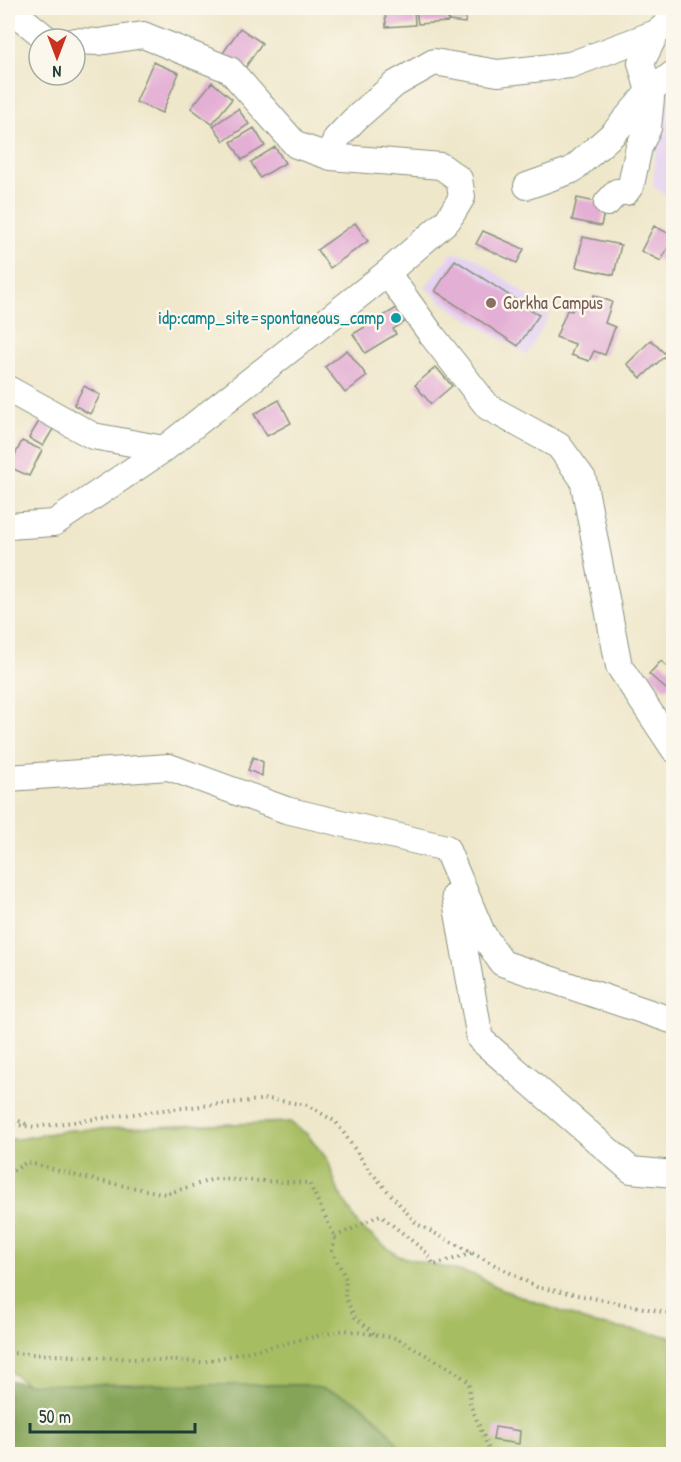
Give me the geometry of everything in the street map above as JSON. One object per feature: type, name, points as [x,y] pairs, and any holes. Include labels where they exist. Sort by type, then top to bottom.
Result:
[{"type":"street","points":[[9,8],[32,27]]},
{"type":"street","points":[[607,203],[617,192],[626,192],[631,185],[639,147],[648,128],[651,99],[641,63],[665,26]]},
{"type":"street","points":[[331,157],[336,139],[354,120],[395,84],[434,62],[498,73],[570,65],[665,26]]},
{"type":"street","points":[[8,526],[54,523],[164,449],[387,273],[448,220],[462,197],[459,179],[441,166],[331,157],[296,145],[230,70],[143,35],[99,42],[87,42]]},
{"type":"street","points":[[527,186],[572,170],[614,133],[648,93],[674,73]]},
{"type":"street","points":[[387,273],[488,407],[559,446],[583,478],[619,666],[674,749]]},
{"type":"street","points":[[8,389],[93,436],[164,449]]},
{"type":"street","points":[[8,778],[169,767],[286,810],[446,848]]},
{"type":"street","points":[[446,848],[482,933],[502,963],[674,1021]]},
{"type":"street","points":[[446,848],[480,1039],[631,1170],[674,1174]]},
{"type":"path","points":[[8,1124],[34,1127],[269,1099],[306,1105],[336,1122],[370,1171],[417,1224],[537,1287],[674,1314]]},
{"type":"path","points":[[8,1116],[34,1127]]},
{"type":"path","points":[[8,1174],[27,1162],[85,1178],[166,1194],[214,1179],[309,1183],[335,1237],[332,1251],[346,1279],[345,1297],[355,1317],[375,1335]]},
{"type":"path","points":[[335,1237],[380,1215],[427,1252],[434,1265],[473,1253]]},
{"type":"path","points":[[8,1353],[202,1362],[344,1330],[396,1338],[469,1382],[470,1404],[491,1455]]},
{"type":"shaded area","points":[[673,53],[673,200],[653,186],[662,64]]},
{"type":"shaded area","name":"Gorkha Campus","points":[[452,253],[472,256],[551,312],[527,355],[446,305],[425,287]]},
{"type":"green space","points":[[290,1122],[307,1134],[328,1160],[337,1188],[359,1226],[398,1256],[475,1275],[503,1290],[595,1324],[673,1337],[673,1454],[405,1454],[384,1426],[364,1407],[340,1394],[324,1389],[305,1385],[27,1384],[8,1370],[8,1139],[69,1130]]},
{"type":"green space","points":[[8,1380],[27,1384],[305,1385],[340,1394],[364,1407],[384,1426],[405,1454],[8,1454]]},
{"type":"building","points":[[385,8],[414,8],[415,25],[386,27]]},
{"type":"building","points":[[416,8],[447,8],[448,22],[418,24]]},
{"type":"building","points":[[450,8],[467,8],[465,23],[449,21]]},
{"type":"building","points":[[240,28],[262,43],[245,68],[223,53]]},
{"type":"building","points":[[153,62],[179,73],[162,113],[136,102]]},
{"type":"building","points":[[212,82],[232,99],[212,124],[191,108]]},
{"type":"building","points":[[238,109],[249,124],[224,141],[213,126]]},
{"type":"building","points":[[254,128],[265,146],[242,160],[231,142]]},
{"type":"building","points":[[275,147],[285,163],[260,178],[251,162]]},
{"type":"building","points":[[577,198],[606,204],[601,226],[572,220]]},
{"type":"building","points":[[355,223],[368,241],[330,268],[317,250]]},
{"type":"building","points":[[654,226],[674,236],[661,261],[641,251]]},
{"type":"building","points":[[483,231],[524,249],[517,263],[476,244]]},
{"type":"building","points":[[583,237],[621,245],[614,275],[576,267]]},
{"type":"building","name":"Gorkha Campus","points":[[455,260],[539,315],[518,346],[435,291]]},
{"type":"building","points":[[594,295],[612,302],[605,323],[615,327],[605,355],[594,351],[589,361],[571,355],[575,344],[556,337],[567,310],[572,311],[577,299],[590,304]]},
{"type":"building","points":[[400,306],[408,320],[393,329],[396,334],[365,353],[353,334]]},
{"type":"building","points":[[651,340],[666,355],[641,378],[627,364]]},
{"type":"building","points":[[347,350],[367,376],[345,393],[325,367]]},
{"type":"building","points":[[436,367],[452,386],[431,404],[415,385]]},
{"type":"building","points":[[84,386],[100,395],[90,414],[74,405]]},
{"type":"building","points":[[279,400],[291,423],[267,436],[254,414]]},
{"type":"building","points":[[42,416],[56,424],[43,446],[29,438]]},
{"type":"building","points":[[22,441],[42,450],[29,476],[9,467]]},
{"type":"building","points":[[661,661],[674,672],[674,681],[666,689],[649,674]]},
{"type":"building","points":[[253,757],[263,762],[262,776],[248,770]]},
{"type":"building","points":[[495,1427],[520,1431],[519,1444],[493,1440]]},
{"type":"place","name":"Gorkha Campus","points":[[491,303]]},
{"type":"place","name":"idp:camp_site=spontaneous_camp","points":[[396,318]]}]
